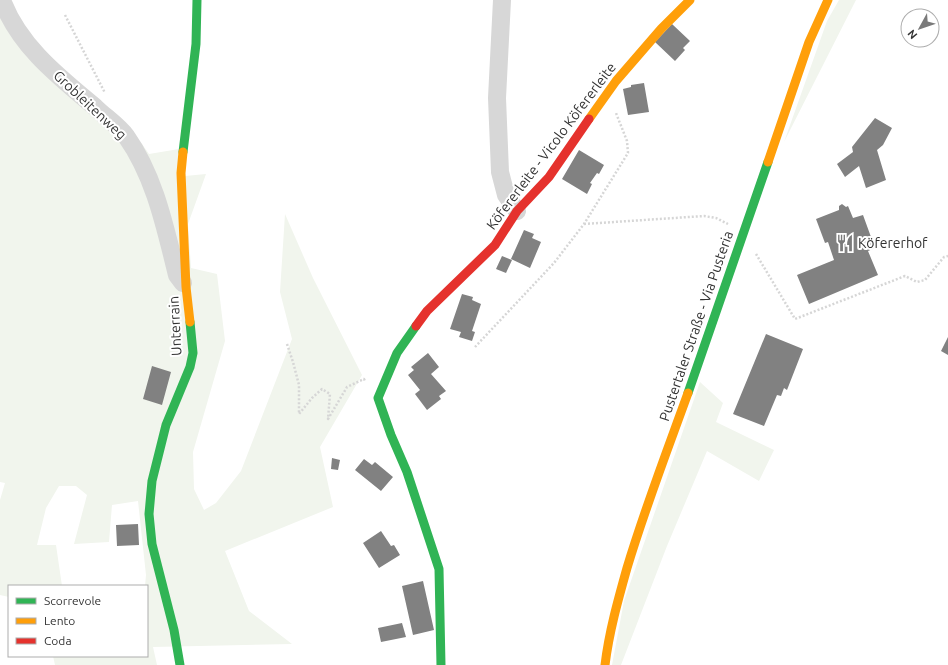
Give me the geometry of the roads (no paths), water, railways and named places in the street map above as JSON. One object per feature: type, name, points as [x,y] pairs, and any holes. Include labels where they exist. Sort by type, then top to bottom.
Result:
[{"type":"street","name":"Grobleitenweg","points":[[2,0],[6,10],[22,36],[46,65],[126,134],[152,182],[178,275],[186,286]]},
{"type":"street","name":"Unterrain","points":[[180,665],[174,630],[152,544],[149,514],[152,481],[166,425],[190,367],[193,353],[186,286],[181,173],[196,44],[197,0]]},
{"type":"street","points":[[502,0],[497,98],[500,172],[506,195],[517,212]]},
{"type":"street","name":"Köfererleite - Vicolo Köfererleite","points":[[441,665],[439,569],[407,472],[391,435],[378,398],[397,353],[428,312],[494,245],[517,212],[549,177],[616,81],[661,28],[690,0]]},
{"type":"street","name":"Pustertaler Straße - Via Pusteria","points":[[605,665],[607,648],[618,599],[639,528],[706,344],[809,42],[828,0]]},
{"type":"place","name":"Köfererhof","points":[[845,243]]}]
